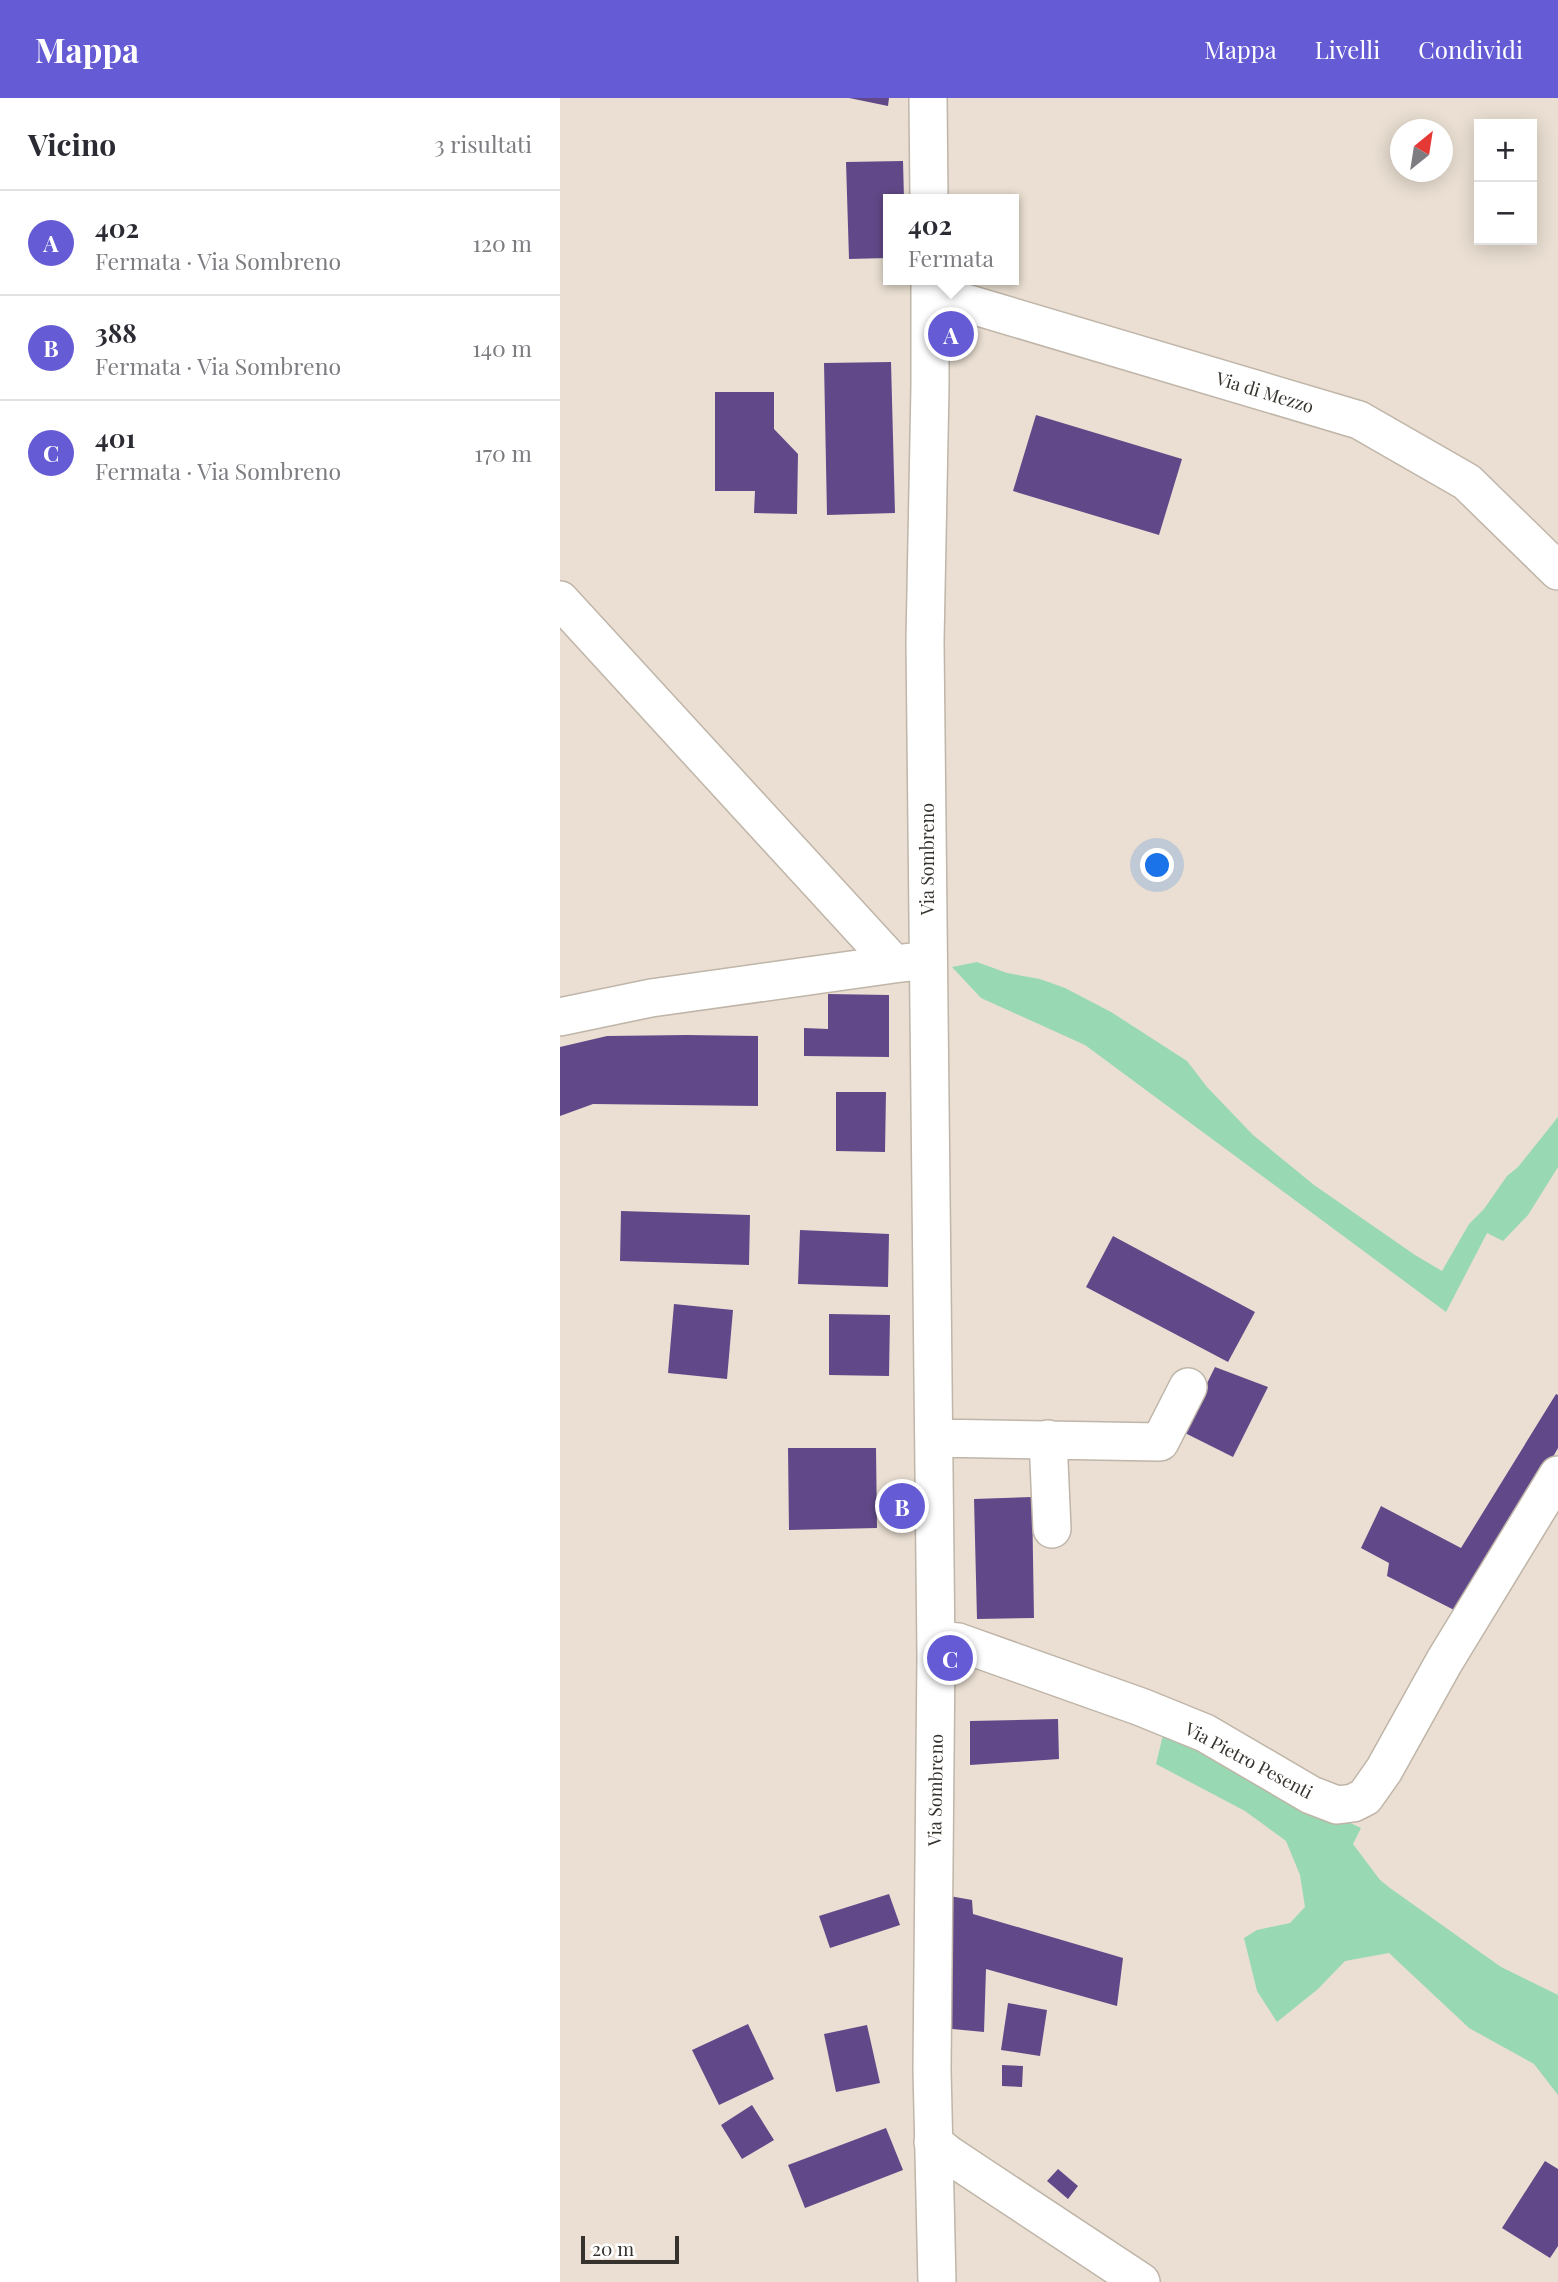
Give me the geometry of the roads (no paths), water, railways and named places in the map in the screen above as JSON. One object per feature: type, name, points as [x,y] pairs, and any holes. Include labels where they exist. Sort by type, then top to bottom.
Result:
[{"type":"street","points":[[928,98],[929,194]]},
{"type":"street","name":"Via di Mezzo","points":[[930,285],[1359,420],[1467,482],[1558,571]]},
{"type":"street","name":"Via Sombreno","points":[[930,285],[925,642],[911,962],[934,1438],[936,1640],[933,2142],[937,2282]]},
{"type":"street","points":[[560,600],[911,962]]},
{"type":"street","points":[[560,1017],[651,998],[911,962]]},
{"type":"street","points":[[934,1438],[1160,1442],[1188,1387]]},
{"type":"street","points":[[1048,1439],[1052,1528]]},
{"type":"street","name":"Via Pietro Pesenti","points":[[936,1640],[958,1642],[1141,1707],[1205,1733],[1311,1795],[1337,1805],[1353,1803],[1365,1797],[1384,1770],[1444,1662],[1558,1475]]},
{"type":"street","points":[[933,2142],[948,2155],[1141,2282]]},
{"type":"place","name":"402","points":[[951,334]]},
{"type":"place","name":"388","points":[[902,1506]]},
{"type":"place","name":"401","points":[[950,1658]]}]
